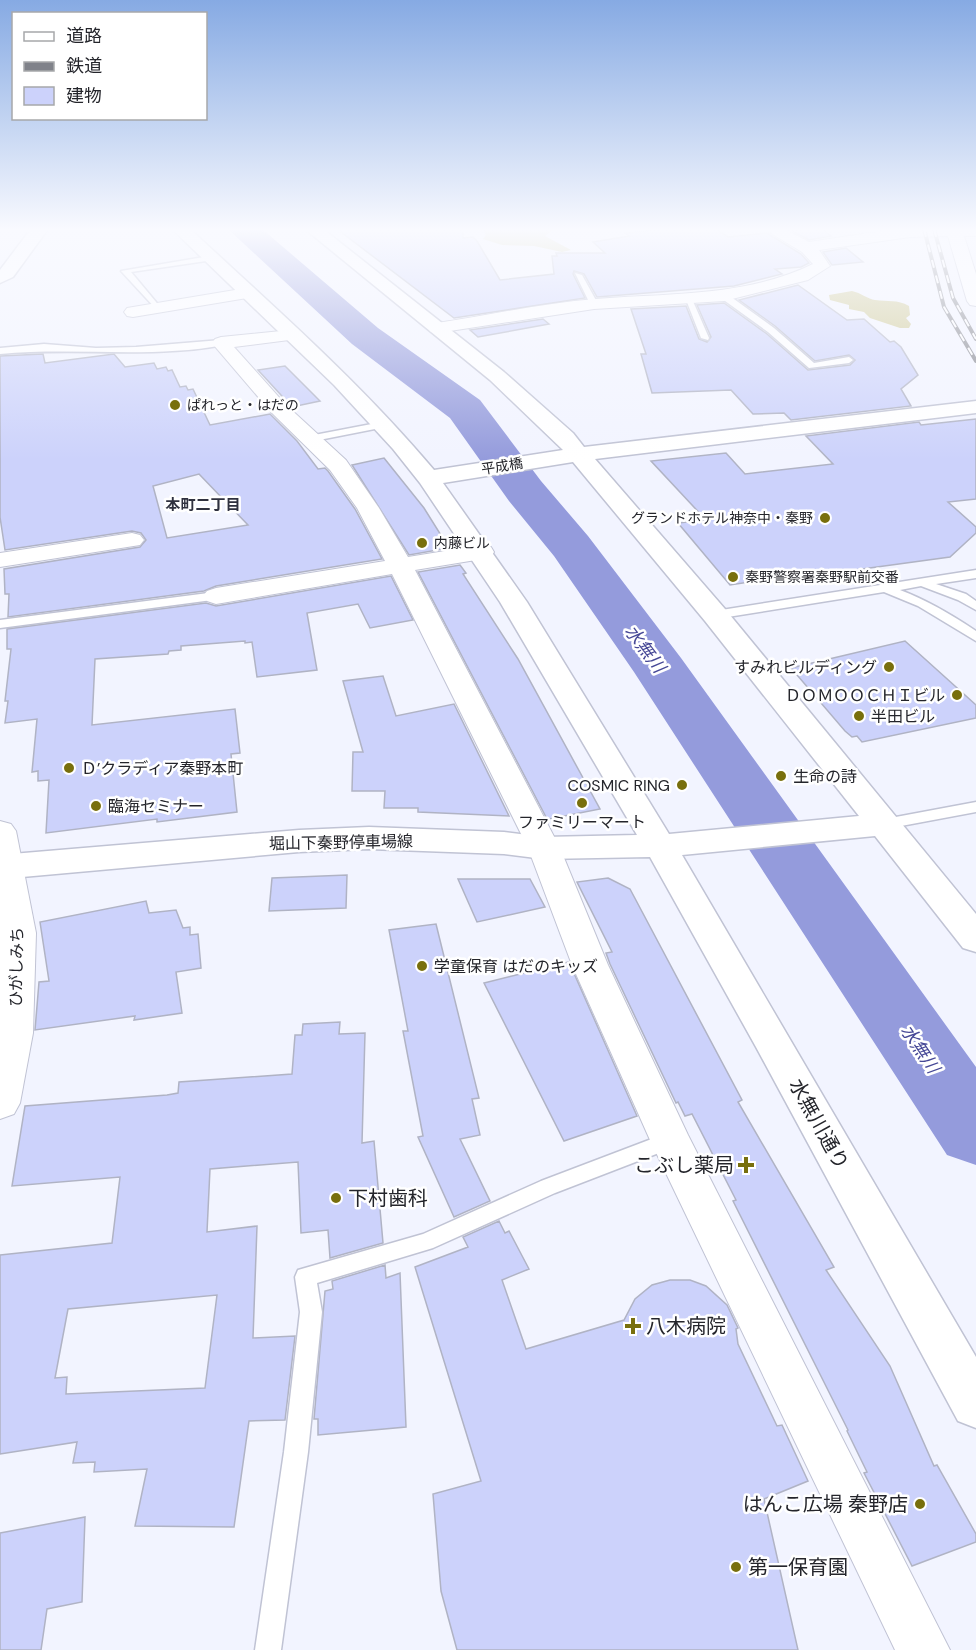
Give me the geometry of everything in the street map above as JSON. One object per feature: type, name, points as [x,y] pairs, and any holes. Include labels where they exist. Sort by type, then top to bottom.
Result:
[{"type":"street","points":[[133,312],[169,306]]},
{"type":"street","name":"水無川通り","points":[[261,306],[438,476],[482,552],[671,845],[976,1404]]},
{"type":"street","points":[[410,306],[525,399],[579,453],[715,615],[870,826],[976,939]]},
{"type":"street","points":[[438,328],[581,306]]},
{"type":"street","points":[[221,344],[291,335]]},
{"type":"street","points":[[221,344],[309,439],[338,465],[368,508],[400,565],[544,848],[590,965],[670,1140],[923,1650]]},
{"type":"street","name":"平成橋","points":[[438,476],[579,453],[976,406]]},
{"type":"street","points":[[0,561],[102,539],[132,540]]},
{"type":"street","points":[[216,596],[482,552]]},
{"type":"street","name":"堀山下秦野停車場線","points":[[3,867],[299,841],[369,838],[504,843],[544,848],[671,845],[870,826]]},
{"type":"street","name":"ひがしみち","points":[[0,831],[3,867],[19,933],[14,1033],[0,1103]]},
{"type":"lane","points":[[691,306],[705,338]]},
{"type":"lane","points":[[738,306],[771,330],[812,366],[849,360]]},
{"type":"lane","points":[[0,351],[44,347],[96,351],[136,350],[221,344]]},
{"type":"lane","points":[[309,439],[382,424]]},
{"type":"lane","points":[[715,615],[976,574]]},
{"type":"lane","points":[[920,582],[962,597],[976,606]]},
{"type":"lane","points":[[884,588],[916,599],[940,611],[976,637]]},
{"type":"lane","points":[[0,624],[216,596]]},
{"type":"lane","points":[[870,826],[976,807]]},
{"type":"lane","points":[[268,1650],[296,1452],[311,1312],[305,1277],[426,1242],[548,1187],[670,1140]]},
{"type":"shaded area","points":[[849,306],[909,306],[910,315],[906,318],[911,324],[909,328],[900,328],[870,318],[864,312],[849,309]]},
{"type":"building","points":[[438,306],[533,306],[454,318]]},
{"type":"building","points":[[686,306],[699,339],[707,342],[711,337],[697,306],[728,306],[767,334],[808,370],[850,365],[855,360],[849,355],[815,361],[775,326],[747,306],[827,306],[847,320],[864,319],[890,342],[894,341],[901,347],[918,375],[901,389],[911,406],[791,420],[784,413],[753,414],[731,390],[652,393],[641,354],[646,354],[631,309]]},
{"type":"building","points":[[543,319],[549,324],[478,337],[470,330]]},
{"type":"building","points":[[43,354],[45,363],[114,354],[125,367],[154,363],[157,369],[166,367],[168,371],[172,370],[180,387],[186,386],[188,390],[193,389],[210,425],[270,414],[297,441],[318,469],[325,468],[328,471],[355,509],[382,559],[216,586],[204,591],[8,617],[9,594],[5,594],[4,569],[140,547],[146,540],[141,533],[132,531],[5,550],[0,517],[0,356]],"holes":[[[199,474],[248,525],[167,538],[153,486]]]},
{"type":"building","points":[[285,366],[320,401],[292,407],[258,370]]},
{"type":"building","points":[[976,419],[976,499],[948,502],[976,527],[976,533],[950,557],[811,576],[808,573],[730,585],[678,523],[706,520],[651,461],[726,453],[745,474],[833,464],[806,436],[919,422],[921,425]]},
{"type":"building","points":[[384,458],[424,508],[449,548],[409,555],[352,465]]},
{"type":"building","points":[[460,565],[466,573],[463,574],[518,659],[600,809],[549,819],[546,817],[418,572]]},
{"type":"building","points":[[391,576],[413,620],[370,628],[358,604],[307,613],[317,670],[257,677],[252,642],[245,643],[245,641],[181,646],[181,650],[169,651],[168,654],[95,659],[92,725],[235,709],[240,753],[231,754],[237,812],[46,833],[49,780],[38,781],[38,771],[32,772],[37,719],[5,723],[11,649],[7,649],[7,629],[206,603],[216,606]]},
{"type":"building","points":[[905,641],[976,705],[976,718],[862,742],[857,736],[852,737],[845,731],[791,668]]},
{"type":"building","points":[[383,676],[396,716],[454,704],[509,816],[418,812],[418,808],[384,808],[385,791],[352,791],[353,752],[363,752],[343,681]]},
{"type":"building","points":[[347,875],[346,908],[269,911],[272,878]]},
{"type":"building","points":[[608,878],[630,889],[742,1100],[738,1102],[834,1267],[826,1270],[890,1366],[934,1466],[937,1465],[976,1534],[976,1542],[912,1566],[864,1473],[867,1472],[848,1430],[733,1201],[736,1200],[692,1114],[685,1116],[678,1102],[676,1103],[610,964],[606,953],[612,952],[577,882]]},
{"type":"building","points":[[458,879],[530,879],[545,907],[477,922]]},
{"type":"building","points":[[146,901],[149,913],[176,910],[183,928],[190,927],[190,935],[198,934],[201,968],[176,972],[182,1013],[134,1020],[135,1016],[35,1030],[39,982],[49,981],[40,922]]},
{"type":"building","points":[[436,924],[479,1098],[472,1099],[480,1135],[460,1139],[490,1201],[454,1217],[418,1137],[423,1136],[403,1031],[408,1031],[389,930]]},
{"type":"building","points":[[569,962],[637,1116],[564,1141],[484,983]]},
{"type":"building","points":[[340,1022],[339,1034],[365,1033],[362,1143],[374,1141],[383,1243],[330,1258],[328,1230],[301,1233],[298,1162],[210,1169],[207,1232],[257,1226],[253,1338],[295,1336],[285,1420],[249,1421],[234,1527],[135,1526],[147,1469],[94,1472],[95,1462],[73,1463],[77,1442],[0,1454],[0,1255],[112,1243],[120,1177],[12,1186],[25,1106],[167,1095],[178,1093],[179,1082],[292,1074],[295,1035],[302,1035],[303,1024]],"holes":[[[217,1295],[205,1388],[66,1394],[67,1377],[55,1378],[68,1309]]]},
{"type":"building","points":[[499,1221],[505,1233],[509,1231],[529,1269],[502,1280],[526,1349],[624,1320],[635,1299],[652,1285],[670,1280],[690,1280],[706,1286],[727,1305],[738,1328],[736,1329],[738,1344],[777,1426],[782,1425],[808,1481],[764,1499],[798,1650],[457,1650],[441,1591],[433,1494],[481,1481],[415,1267],[468,1247],[463,1237]]},
{"type":"building","points":[[385,1265],[386,1278],[400,1273],[406,1427],[318,1435],[318,1419],[314,1419],[325,1291],[333,1289],[332,1281]]},
{"type":"building","points":[[85,1517],[82,1602],[47,1609],[41,1650],[0,1650],[0,1533]]},
{"type":"waterway","name":"水無川","points":[[331,306],[365,336],[465,409],[525,491],[571,546],[661,670],[976,1131]]},
{"type":"railway","points":[[944,306],[976,361]]},
{"type":"railway","points":[[957,306],[976,339]]},
{"type":"place","name":"ぱれっと・はだの","points":[[175,405]]},
{"type":"place","name":"グランドホテル神奈中・秦野","points":[[825,518]]},
{"type":"place","name":"内藤ビル","points":[[422,543]]},
{"type":"place","name":"秦野警察署秦野駅前交番","points":[[733,577]]},
{"type":"place","name":"すみれビルディング","points":[[889,667]]},
{"type":"place","name":"ＤＯＭＯＯＣＨＩビル","points":[[957,695]]},
{"type":"place","name":"半田ビル","points":[[859,716]]},
{"type":"place","name":"Ｄ’クラディア秦野本町","points":[[69,768]]},
{"type":"place","name":"生命の詩","points":[[781,776]]},
{"type":"place","name":"COSMIC RING","points":[[682,785]]},
{"type":"place","name":"ファミリーマート","points":[[582,803]]},
{"type":"place","name":"臨海セミナー","points":[[96,806]]},
{"type":"place","name":"学童保育 はだのキッズ","points":[[422,966]]},
{"type":"place","name":"こぶし薬局","points":[[746,1165]]},
{"type":"place","name":"下村歯科","points":[[336,1198]]},
{"type":"place","name":"八木病院","points":[[633,1326]]},
{"type":"place","name":"はんこ広場 秦野店","points":[[920,1504]]},
{"type":"place","name":"第一保育園","points":[[736,1567]]},
{"type":"district","name":"本町二丁目","points":[[203,505]]}]
